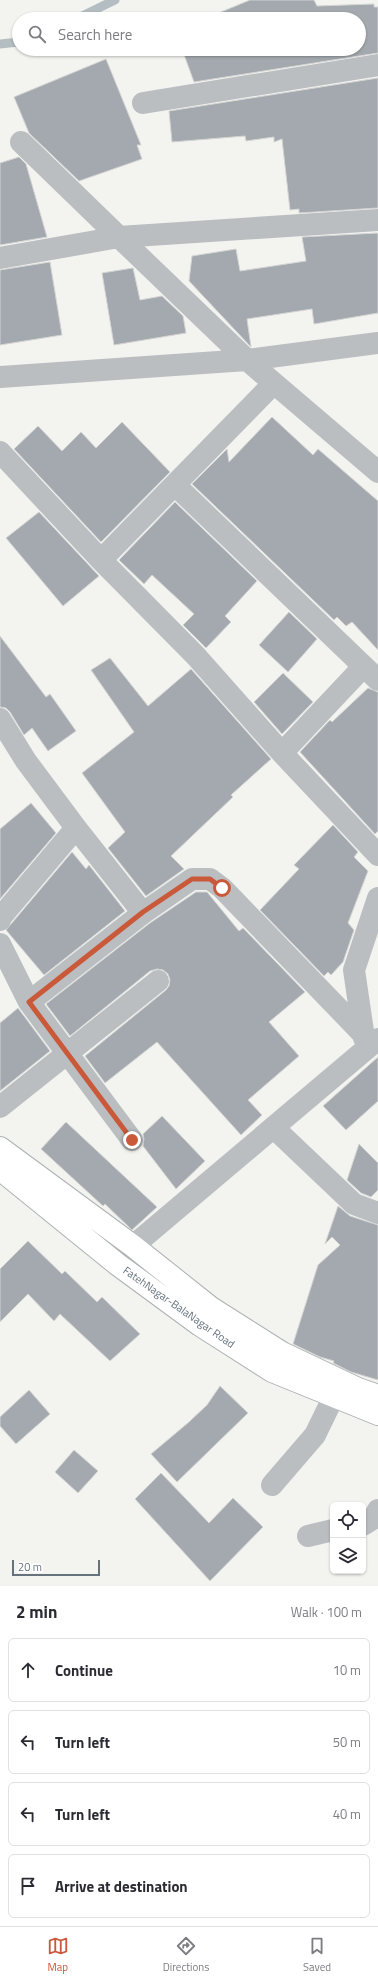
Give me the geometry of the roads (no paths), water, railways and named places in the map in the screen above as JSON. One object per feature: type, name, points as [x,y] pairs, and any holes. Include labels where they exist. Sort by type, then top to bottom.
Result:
[{"type":"main road","points":[[0,1148],[133,1246],[211,1308],[282,1353],[355,1396]]},
{"type":"main road","name":"FatehNagar-BalaNagar Road","points":[[0,1168],[117,1264],[200,1325],[272,1371],[355,1396],[378,1414]]},
{"type":"street","points":[[143,103],[378,65]]},
{"type":"street","points":[[21,142],[247,360],[274,383],[370,457],[378,472]]},
{"type":"street","points":[[0,258],[119,237],[378,220]]},
{"type":"street","points":[[0,376],[247,360],[378,342]]},
{"type":"street","points":[[101,560],[274,383]]},
{"type":"street","points":[[0,452],[101,560],[195,655],[282,753],[378,855]]},
{"type":"street","points":[[175,484],[371,674],[282,753]]},
{"type":"street","points":[[0,719],[26,761],[76,828],[143,912]]},
{"type":"street","points":[[0,920],[76,828]]},
{"type":"street","points":[[29,1002],[143,912],[192,879],[210,879],[222,888],[369,1040]]},
{"type":"street","points":[[369,1040],[354,970],[378,898]]},
{"type":"street","points":[[0,944],[29,1002],[132,1140]]},
{"type":"street","points":[[0,1106],[158,981]]},
{"type":"street","points":[[133,1246],[274,1128],[369,1040]]},
{"type":"street","points":[[274,1128],[354,1204],[378,1213]]},
{"type":"street","points":[[272,1485],[315,1435],[355,1396]]},
{"type":"street","points":[[366,1523],[374,1518],[378,1510]]},
{"type":"street","points":[[308,1536],[330,1531]]},
{"type":"waterway","points":[[90,12],[115,0]]},
{"type":"waterway","points":[[0,44],[12,43]]}]
